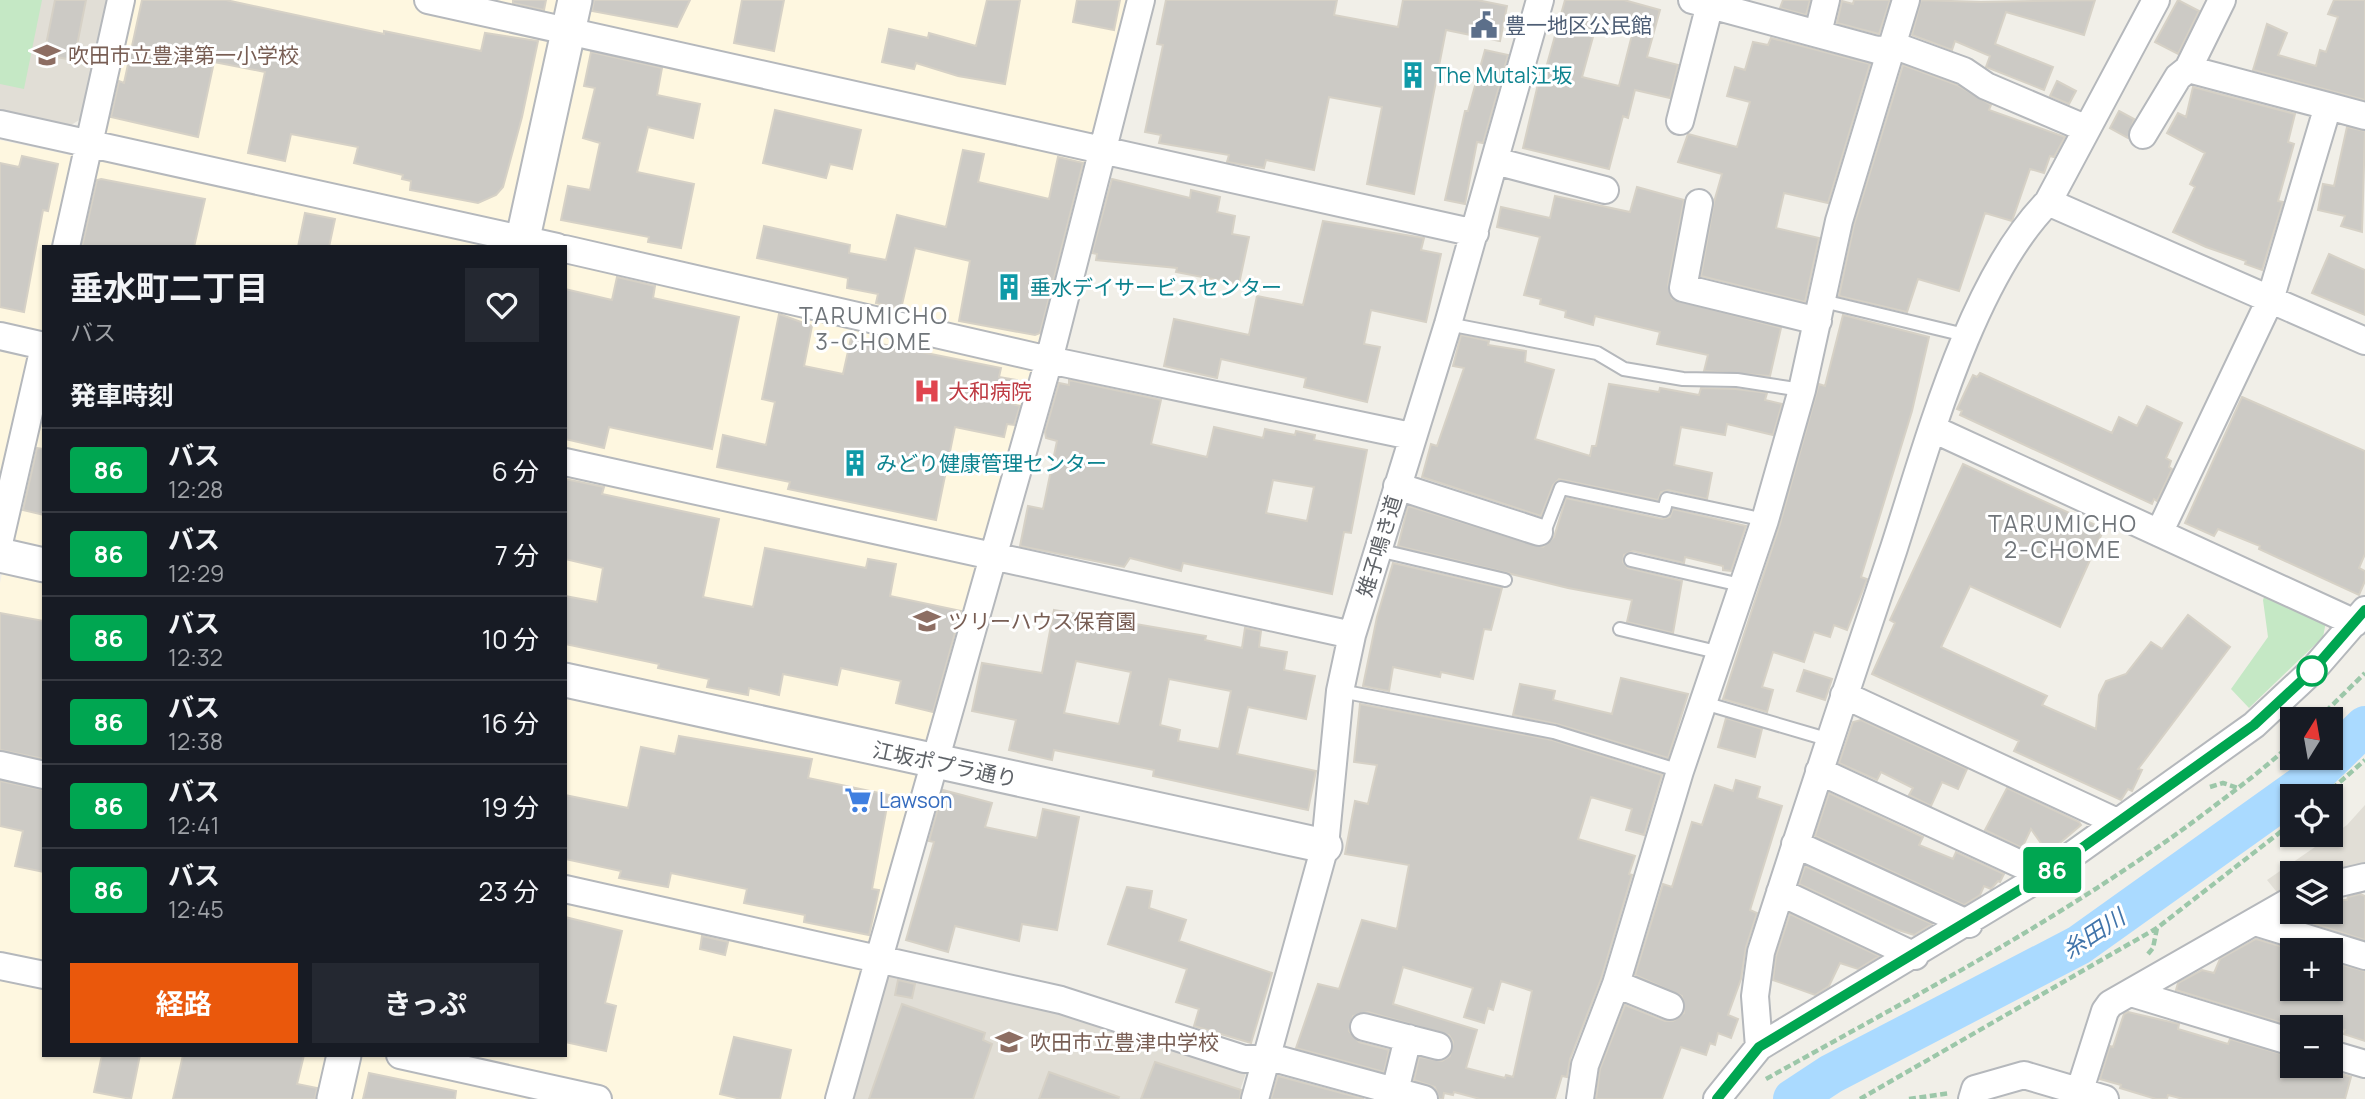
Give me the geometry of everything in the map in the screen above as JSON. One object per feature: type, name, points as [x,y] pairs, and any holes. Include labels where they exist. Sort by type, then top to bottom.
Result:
[{"type":"street","points":[[66,245],[121,0]]},
{"type":"street","points":[[428,0],[572,16],[1104,150],[1475,233]]},
{"type":"street","points":[[839,1099],[877,957],[1049,359],[1140,0]]},
{"type":"street","name":"雉子鳴き道","points":[[1255,1099],[1325,846],[1340,691],[1352,635],[1475,233],[1540,0]]},
{"type":"street","points":[[1818,33],[1826,0]]},
{"type":"street","points":[[1580,1099],[1585,1065],[1616,984],[1680,771],[1745,586],[1765,520],[1802,390],[1839,220],[1906,0]]},
{"type":"street","points":[[1759,1047],[1757,985],[1761,952],[1933,429],[1980,306],[2024,226],[2048,202],[2156,0]]},
{"type":"street","points":[[1680,121],[1704,1],[1877,50],[1901,48],[1964,71],[1986,86],[2087,129]]},
{"type":"street","points":[[2144,135],[2178,77],[2188,69],[2211,4]]},
{"type":"street","points":[[522,243],[572,16]]},
{"type":"street","points":[[2188,69],[2365,116]]},
{"type":"street","points":[[2159,533],[2270,300],[2328,106]]},
{"type":"street","points":[[0,124],[540,245]]},
{"type":"street","points":[[1495,161],[1605,190]]},
{"type":"street","points":[[2048,202],[2365,341]]},
{"type":"street","points":[[1699,203],[1684,288],[1820,311]]},
{"type":"street","points":[[567,249],[1049,359],[1411,436]]},
{"type":"street","points":[[0,336],[42,346]]},
{"type":"street","points":[[0,539],[42,355]]},
{"type":"street","points":[[1717,1099],[1759,1047],[1969,924],[2044,875],[2254,725],[2312,671],[2360,617],[2159,533],[1933,429]]},
{"type":"street","points":[[567,462],[1352,635]]},
{"type":"street","points":[[1397,486],[1539,532]]},
{"type":"street","points":[[0,555],[42,565]]},
{"type":"street","name":"江坂ポプラ通り","points":[[567,680],[1325,846]]},
{"type":"street","points":[[1844,695],[2118,822]]},
{"type":"street","points":[[0,765],[42,775]]},
{"type":"street","points":[[1819,771],[2044,875]]},
{"type":"street","points":[[1796,845],[1969,924]]},
{"type":"street","points":[[2343,882],[2365,877]]},
{"type":"street","points":[[567,889],[1061,1000],[1244,1059],[1277,1059],[1424,1099]]},
{"type":"street","points":[[1780,892],[1915,956]]},
{"type":"street","points":[[2078,1095],[2105,1011],[2110,1004],[2280,907]]},
{"type":"street","points":[[2255,922],[2365,956]]},
{"type":"street","points":[[0,966],[42,975]]},
{"type":"street","points":[[1616,984],[1670,1006]]},
{"type":"street","points":[[2131,993],[2280,1038]]},
{"type":"street","points":[[1364,1027],[1438,1046]]},
{"type":"street","points":[[1395,1091],[1408,1038]]},
{"type":"street","points":[[334,1099],[344,1057]]},
{"type":"street","points":[[409,1057],[598,1099]]},
{"type":"street","points":[[2343,1058],[2365,1064]]},
{"type":"street","points":[[1973,1094],[2024,1075],[2078,1095],[2105,1099]]},
{"type":"lane","points":[[1820,311],[1969,336]]},
{"type":"lane","points":[[1448,324],[1597,353],[1624,369],[1683,379],[1737,380],[1802,390]]},
{"type":"lane","points":[[1539,532],[1546,527],[1561,488],[1664,510],[1667,499],[1765,520]]},
{"type":"lane","points":[[1378,550],[1505,580]]},
{"type":"lane","points":[[1631,560],[1745,586]]},
{"type":"lane","points":[[1620,629],[1721,653]]},
{"type":"lane","points":[[1351,693],[1555,732],[1680,771]]},
{"type":"lane","points":[[1703,703],[1830,740]]},
{"type":"path","points":[[2330,707],[2365,673]]},
{"type":"path","points":[[1764,1080],[1987,956],[2127,871],[2266,768],[2280,755]]},
{"type":"path","points":[[2338,784],[2365,760]]},
{"type":"path","points":[[1860,1099],[2157,928],[2280,832]]},
{"type":"path","points":[[1909,1099],[1973,1094]]},
{"type":"shaded area","name":"吹田市立豊津第一小学校","points":[[0,0],[107,0],[81,119],[71,125],[0,110]]},
{"type":"shaded area","points":[[128,0],[1130,0],[1092,168],[831,1099],[0,1099],[0,583],[10,536],[0,534],[0,140],[93,160]]},
{"type":"shaded area","points":[[2365,805],[2365,866],[2343,871],[2343,861],[2295,861],[2315,847],[2343,847],[2343,828]]},
{"type":"shaded area","points":[[2280,871],[2280,896],[2267,880]]},
{"type":"shaded area","name":"吹田市立豊津中学校","points":[[894,970],[1055,1011],[1246,1073],[1237,1099],[852,1099],[885,979]]},
{"type":"green space","points":[[0,0],[42,0],[24,89],[0,84]]},
{"type":"green space","points":[[2266,591],[2326,622],[2323,637],[2249,708],[2231,689],[2268,637],[2263,600]]},
{"type":"building","points":[[55,0],[86,0],[74,60],[44,55]]},
{"type":"building","points":[[142,0],[226,0],[384,34],[384,31],[481,51],[485,33],[538,41],[522,117],[503,187],[496,195],[478,203],[410,190],[411,181],[402,179],[403,175],[354,163],[358,147],[291,134],[285,161],[248,153],[265,72],[214,62],[198,137],[111,117],[119,81],[124,83]]},
{"type":"building","points":[[513,0],[546,0],[544,10],[513,3]]},
{"type":"building","points":[[594,0],[690,0],[677,27],[592,11]]},
{"type":"building","points":[[742,0],[784,0],[774,51],[734,43]]},
{"type":"building","points":[[987,0],[1020,0],[1005,84],[958,76],[916,63],[914,69],[882,62],[889,29],[928,38],[929,33],[976,46]]},
{"type":"building","points":[[1077,0],[1120,0],[1114,30],[1073,22]]},
{"type":"building","points":[[1166,0],[1337,0],[1334,15],[1398,27],[1403,0],[1477,0],[1507,6],[1500,41],[1446,30],[1414,194],[1367,184],[1382,107],[1329,97],[1314,170],[1266,160],[1264,168],[1227,162],[1229,155],[1159,143],[1161,135],[1145,132],[1163,45],[1157,44]]},
{"type":"building","points":[[1565,0],[1624,0],[1660,10],[1647,57],[1678,65],[1670,98],[1635,90],[1628,118],[1623,116],[1609,169],[1523,148],[1542,67],[1546,68]],"holes":[[[1596,26],[1632,35],[1619,86],[1582,77]]]},
{"type":"building","points":[[1783,0],[1810,0],[1806,15],[1780,8]]},
{"type":"building","points":[[1854,0],[1890,0],[1879,34],[1837,23],[1842,1],[1853,4]]},
{"type":"building","points":[[1921,0],[2095,0],[2084,35],[2006,12],[1995,44],[2053,67],[2044,90],[1986,67],[1990,56],[1955,41],[1952,50],[1912,35]]},
{"type":"building","points":[[2178,0],[2199,11],[2178,54],[2155,42]]},
{"type":"building","points":[[2334,0],[2365,0],[2365,100],[2253,70],[2267,24],[2287,33],[2278,55],[2316,66],[2320,50],[2326,52],[2338,17],[2328,14]]},
{"type":"building","points":[[1771,38],[1870,64],[1828,203],[1784,193],[1776,228],[1819,238],[1805,302],[1701,276],[1714,202],[1722,174],[1678,162],[1688,134],[1737,147],[1750,102],[1727,96],[1735,67],[1745,70],[1753,42],[1768,45]]},
{"type":"building","points":[[1485,50],[1508,55],[1483,143],[1477,142],[1465,204],[1445,200],[1465,111],[1468,111]]},
{"type":"building","points":[[591,52],[662,68],[657,95],[700,104],[693,138],[648,127],[637,172],[694,184],[681,248],[648,242],[649,237],[561,220],[568,186],[590,190],[600,143],[583,138],[595,88],[584,86]]},
{"type":"building","points":[[1903,65],[1957,85],[1991,105],[1989,110],[2065,137],[2054,157],[2050,156],[2044,173],[2030,169],[2012,221],[1985,213],[1959,291],[1918,279],[1907,312],[1839,296],[1854,225]]},
{"type":"building","points":[[2057,81],[2076,91],[2069,104],[2050,96]]},
{"type":"building","points":[[2193,87],[2295,114],[2288,142],[2294,144],[2278,201],[2283,202],[2262,270],[2173,232],[2195,187],[2190,184],[2205,153],[2167,133],[2178,113],[2186,117]]},
{"type":"building","points":[[775,110],[861,130],[852,169],[830,164],[826,178],[763,163]]},
{"type":"building","points":[[2119,111],[2134,119],[2128,138],[2110,128]]},
{"type":"building","points":[[2347,127],[2365,131],[2362,232],[2341,226],[2345,216],[2318,210],[2323,184],[2334,186]]},
{"type":"building","points":[[963,150],[984,154],[978,182],[1049,199],[1058,157],[1083,163],[1040,333],[1035,335],[959,321],[970,261],[915,248],[901,309],[876,303],[878,294],[847,288],[848,278],[757,258],[764,226],[850,245],[849,253],[886,260],[897,215],[946,227]]},
{"type":"building","points":[[22,156],[58,164],[48,211],[43,210],[24,312],[0,307],[0,163],[19,167]]},
{"type":"building","points":[[1112,179],[1190,198],[1191,190],[1220,197],[1217,212],[1235,216],[1232,234],[1249,237],[1239,284],[1176,272],[1177,268],[1096,260],[1097,254],[1092,253]]},
{"type":"building","points":[[97,180],[205,199],[194,245],[82,245]]},
{"type":"building","points":[[1637,187],[1684,200],[1668,285],[1672,299],[1781,328],[1770,376],[1704,371],[1708,355],[1657,344],[1660,332],[1595,316],[1593,325],[1565,317],[1566,311],[1540,304],[1541,299],[1524,295],[1540,237],[1497,227],[1501,207],[1550,218],[1555,196],[1630,212]]},
{"type":"building","points":[[305,213],[335,219],[329,245],[298,245]]},
{"type":"building","points":[[1323,221],[1424,238],[1421,250],[1441,254],[1426,322],[1371,310],[1364,344],[1380,347],[1367,402],[1304,387],[1306,378],[1221,359],[1217,378],[1164,366],[1174,319],[1249,335],[1257,296],[1303,305]]},
{"type":"building","points":[[2329,254],[2365,270],[2365,315],[2312,293]]},
{"type":"building","points":[[617,277],[655,286],[653,298],[739,317],[712,449],[609,427],[604,448],[567,439],[567,289],[612,300]]},
{"type":"building","points":[[779,314],[812,326],[804,366],[843,374],[851,338],[1001,368],[999,377],[1017,380],[1012,404],[1020,406],[1014,425],[1007,424],[1004,437],[955,427],[936,520],[788,489],[790,482],[717,467],[723,435],[766,445],[775,402],[762,399]]},
{"type":"building","points":[[1843,315],[1929,337],[1912,411],[1861,577],[1867,579],[1847,630],[1834,625],[1830,637],[1814,632],[1804,662],[1773,652],[1762,687],[1773,690],[1767,712],[1723,699],[1780,524],[1819,384],[1825,386]]},
{"type":"building","points":[[1461,335],[1489,341],[1488,345],[1526,351],[1525,362],[1554,370],[1535,439],[1590,456],[1592,446],[1596,446],[1609,384],[1659,392],[1660,388],[1699,395],[1701,388],[1736,389],[1767,393],[1765,400],[1782,404],[1773,435],[1727,424],[1725,435],[1681,427],[1674,465],[1712,473],[1707,499],[1668,490],[1661,492],[1658,500],[1559,479],[1553,485],[1541,516],[1422,477],[1431,444],[1437,446],[1464,368],[1453,366]]},
{"type":"building","points":[[1980,373],[2112,433],[2119,417],[2137,426],[2147,406],[2182,423],[2166,458],[2171,461],[2169,467],[2172,469],[2157,501],[2154,499],[2152,504],[1960,415],[1962,411],[1957,409],[1973,375],[1977,377]]},
{"type":"building","points":[[1069,380],[1161,400],[1151,444],[1207,457],[1214,427],[1263,438],[1265,429],[1295,435],[1296,431],[1315,435],[1314,440],[1367,450],[1351,533],[1344,532],[1332,594],[1183,563],[1181,571],[1130,558],[1124,567],[1020,546],[1028,506],[1043,509],[1057,441],[1046,438],[1045,432],[1059,383],[1069,385]],"holes":[[[1273,480],[1314,487],[1307,521],[1266,513]]]},
{"type":"building","points":[[2242,397],[2365,451],[2365,554],[2359,568],[2365,571],[2365,581],[2359,595],[2259,549],[2260,546],[2218,529],[2214,536],[2185,523]]},
{"type":"building","points":[[37,448],[42,449],[42,515],[23,510]]},
{"type":"building","points":[[1963,464],[2104,529],[2060,627],[1970,586],[1941,647],[2047,696],[2042,705],[2096,729],[2099,695],[2106,681],[2126,674],[2151,642],[2162,649],[2188,615],[2230,647],[2138,769],[2142,770],[2132,791],[2128,789],[2121,800],[2014,751],[2019,741],[1872,674],[1895,623],[1890,620]]},
{"type":"building","points":[[567,479],[604,487],[602,494],[719,519],[703,597],[753,607],[765,548],[866,568],[868,559],[896,564],[890,596],[961,611],[933,712],[896,703],[901,681],[841,668],[837,685],[783,674],[779,695],[749,688],[748,695],[707,687],[709,679],[658,668],[659,664],[567,644],[567,596],[597,602],[603,568],[567,559]]},
{"type":"building","points":[[1566,498],[1662,519],[1670,517],[1673,509],[1746,526],[1731,571],[1723,570],[1723,566],[1685,557],[1684,563],[1633,551],[1624,555],[1623,562],[1628,568],[1682,581],[1673,633],[1627,622],[1632,600],[1568,588],[1398,546],[1408,506],[1543,547],[1554,537]]},
{"type":"building","points":[[1393,563],[1502,588],[1491,630],[1484,629],[1473,679],[1441,672],[1440,677],[1393,667],[1389,691],[1363,686],[1377,617]]},
{"type":"building","points":[[1054,610],[1206,636],[1205,640],[1242,648],[1245,628],[1261,631],[1259,647],[1287,652],[1284,670],[1315,676],[1306,719],[1248,707],[1237,754],[1316,771],[1308,810],[1153,776],[1154,770],[1054,750],[1052,760],[1009,750],[1016,720],[972,711],[982,663],[1042,673]],"holes":[[[1076,661],[1131,672],[1119,724],[1064,713]],[[1169,679],[1231,691],[1219,749],[1178,741],[1180,730],[1160,725]]]},
{"type":"building","points":[[0,613],[42,621],[42,759],[0,750]]},
{"type":"building","points":[[1804,670],[1832,679],[1825,700],[1797,691]]},
{"type":"building","points":[[1621,678],[1688,694],[1668,758],[1557,724],[1513,715],[1520,684],[1555,691],[1553,700],[1612,714]]},
{"type":"building","points":[[1360,704],[1552,740],[1662,775],[1644,835],[1626,830],[1632,809],[1591,797],[1578,839],[1635,856],[1629,874],[1632,875],[1601,979],[1570,1059],[1567,1077],[1562,1076],[1555,1099],[1480,1099],[1454,1092],[1453,1095],[1444,1093],[1443,1099],[1439,1099],[1435,1087],[1414,1080],[1419,1057],[1442,1061],[1450,1056],[1453,1042],[1449,1035],[1368,1012],[1353,1016],[1349,1031],[1359,1042],[1389,1050],[1384,1072],[1296,1048],[1318,984],[1339,989],[1362,920],[1397,929],[1409,865],[1345,854],[1355,801],[1368,804],[1377,765],[1354,762]],"holes":[[[1403,967],[1473,988],[1464,1017],[1484,1023],[1488,1008],[1493,1010],[1501,981],[1532,991],[1513,1077],[1506,1075],[1505,1078],[1466,1068],[1477,1030],[1393,1004]]]},
{"type":"building","points":[[1726,718],[1762,729],[1755,757],[1718,747]]},
{"type":"building","points":[[1861,720],[1967,769],[1958,789],[1942,782],[1931,806],[1909,795],[1913,788],[1881,772],[1877,780],[1839,763],[1853,722]]},
{"type":"building","points":[[679,736],[812,759],[808,778],[889,795],[872,889],[879,890],[869,935],[804,922],[805,915],[744,903],[747,889],[671,873],[668,887],[619,878],[621,871],[567,859],[567,795],[628,808],[641,747],[675,754]]},
{"type":"building","points":[[1736,780],[1760,787],[1757,798],[1782,806],[1750,910],[1757,913],[1746,947],[1741,979],[1728,1015],[1738,1019],[1731,1038],[1718,1033],[1715,1045],[1710,1043],[1706,1055],[1681,1047],[1662,1099],[1596,1099],[1600,1069],[1625,1005],[1665,1021],[1673,1021],[1684,1013],[1682,996],[1635,975],[1663,884],[1672,887],[1692,822],[1702,825],[1715,785],[1733,791]]},
{"type":"building","points":[[0,781],[42,790],[42,872],[15,866],[23,831],[0,826]]},
{"type":"building","points":[[2007,788],[2081,825],[2048,853],[2031,829],[2022,848],[1985,830]]},
{"type":"building","points":[[943,790],[992,803],[985,827],[1037,838],[1043,809],[1079,817],[1057,930],[1022,924],[1019,941],[955,926],[948,952],[906,940],[934,842],[929,841]]},
{"type":"building","points":[[1829,793],[1923,837],[1919,845],[1953,859],[1956,852],[2004,874],[2000,882],[1991,889],[1984,886],[1980,895],[1964,905],[1815,836]]},
{"type":"building","points":[[1805,866],[1932,924],[1914,935],[1895,929],[1799,884]]},
{"type":"building","points":[[1127,887],[1152,891],[1149,908],[1186,920],[1179,941],[1272,973],[1251,1043],[1194,1026],[1199,1009],[1176,1002],[1187,969],[1108,944]]},
{"type":"building","points":[[2360,894],[2365,896],[2365,940],[2315,924],[2343,924],[2343,900]]},
{"type":"building","points":[[1790,914],[1879,956],[1858,969],[1840,963],[1829,986],[1815,995],[1773,980],[1776,956]]},
{"type":"building","points":[[567,917],[622,931],[605,1003],[616,1006],[606,1051],[567,1042]]},
{"type":"building","points":[[702,936],[728,942],[725,955],[700,949]]},
{"type":"building","points":[[2256,939],[2280,946],[2280,1001],[2343,1001],[2343,965],[2365,971],[2365,1041],[2344,1034],[2343,1015],[2280,1015],[2280,1022],[2176,990],[2178,983],[2202,970],[2214,973],[2220,959]]},
{"type":"building","points":[[898,980],[915,984],[912,998],[895,995]]},
{"type":"building","points":[[902,1004],[985,1033],[983,1040],[992,1044],[973,1099],[869,1099]]},
{"type":"building","points":[[2128,1012],[2179,1024],[2178,1029],[2228,1044],[2230,1039],[2280,1054],[2280,1078],[2343,1078],[2343,1075],[2351,1077],[2345,1099],[2183,1099],[2168,1095],[2167,1099],[2156,1099],[2120,1088],[2121,1085],[2100,1079],[2124,1014]]},
{"type":"building","points":[[734,1037],[791,1050],[780,1099],[741,1099],[720,1094]]},
{"type":"building","points":[[102,1057],[140,1057],[131,1099],[94,1092]]},
{"type":"building","points":[[183,1057],[304,1057],[297,1084],[317,1088],[315,1099],[173,1099]]},
{"type":"building","points":[[1155,1062],[1241,1090],[1240,1099],[1141,1099]]},
{"type":"building","points":[[1049,1072],[1119,1097],[1039,1099]]},
{"type":"building","points":[[369,1073],[456,1091],[455,1099],[363,1099]]},
{"type":"building","points":[[1278,1076],[1364,1099],[1271,1099]]},
{"type":"waterway","name":"糸田川","points":[[1793,1099],[1831,1074],[2079,945],[2306,783],[2365,726]]},
{"type":"bus line","name":"86","points":[[1717,1099],[1759,1047],[1969,924],[2044,875],[2254,725],[2312,671],[2365,610]]},
{"type":"place","name":"豊一地区公民館","points":[[1484,25]]},
{"type":"place","name":"吹田市立豊津第一小学校","points":[[47,55]]},
{"type":"place","name":"The Mutal江坂","points":[[1413,75]]},
{"type":"place","name":"垂水デイサービスセンター","points":[[1009,287]]},
{"type":"place","name":"大和病院","points":[[927,391]]},
{"type":"place","name":"みどり健康管理センター","points":[[855,463]]},
{"type":"place","name":"ツリーハウス保育園","points":[[927,621]]},
{"type":"place","name":"Lawson","points":[[858,800]]},
{"type":"place","name":"吹田市立豊津中学校","points":[[1009,1042]]},
{"type":"district","name":"TARUMICHO 3-CHOME","points":[[874,328]]},
{"type":"district","name":"TARUMICHO 2-CHOME","points":[[2063,536]]}]
